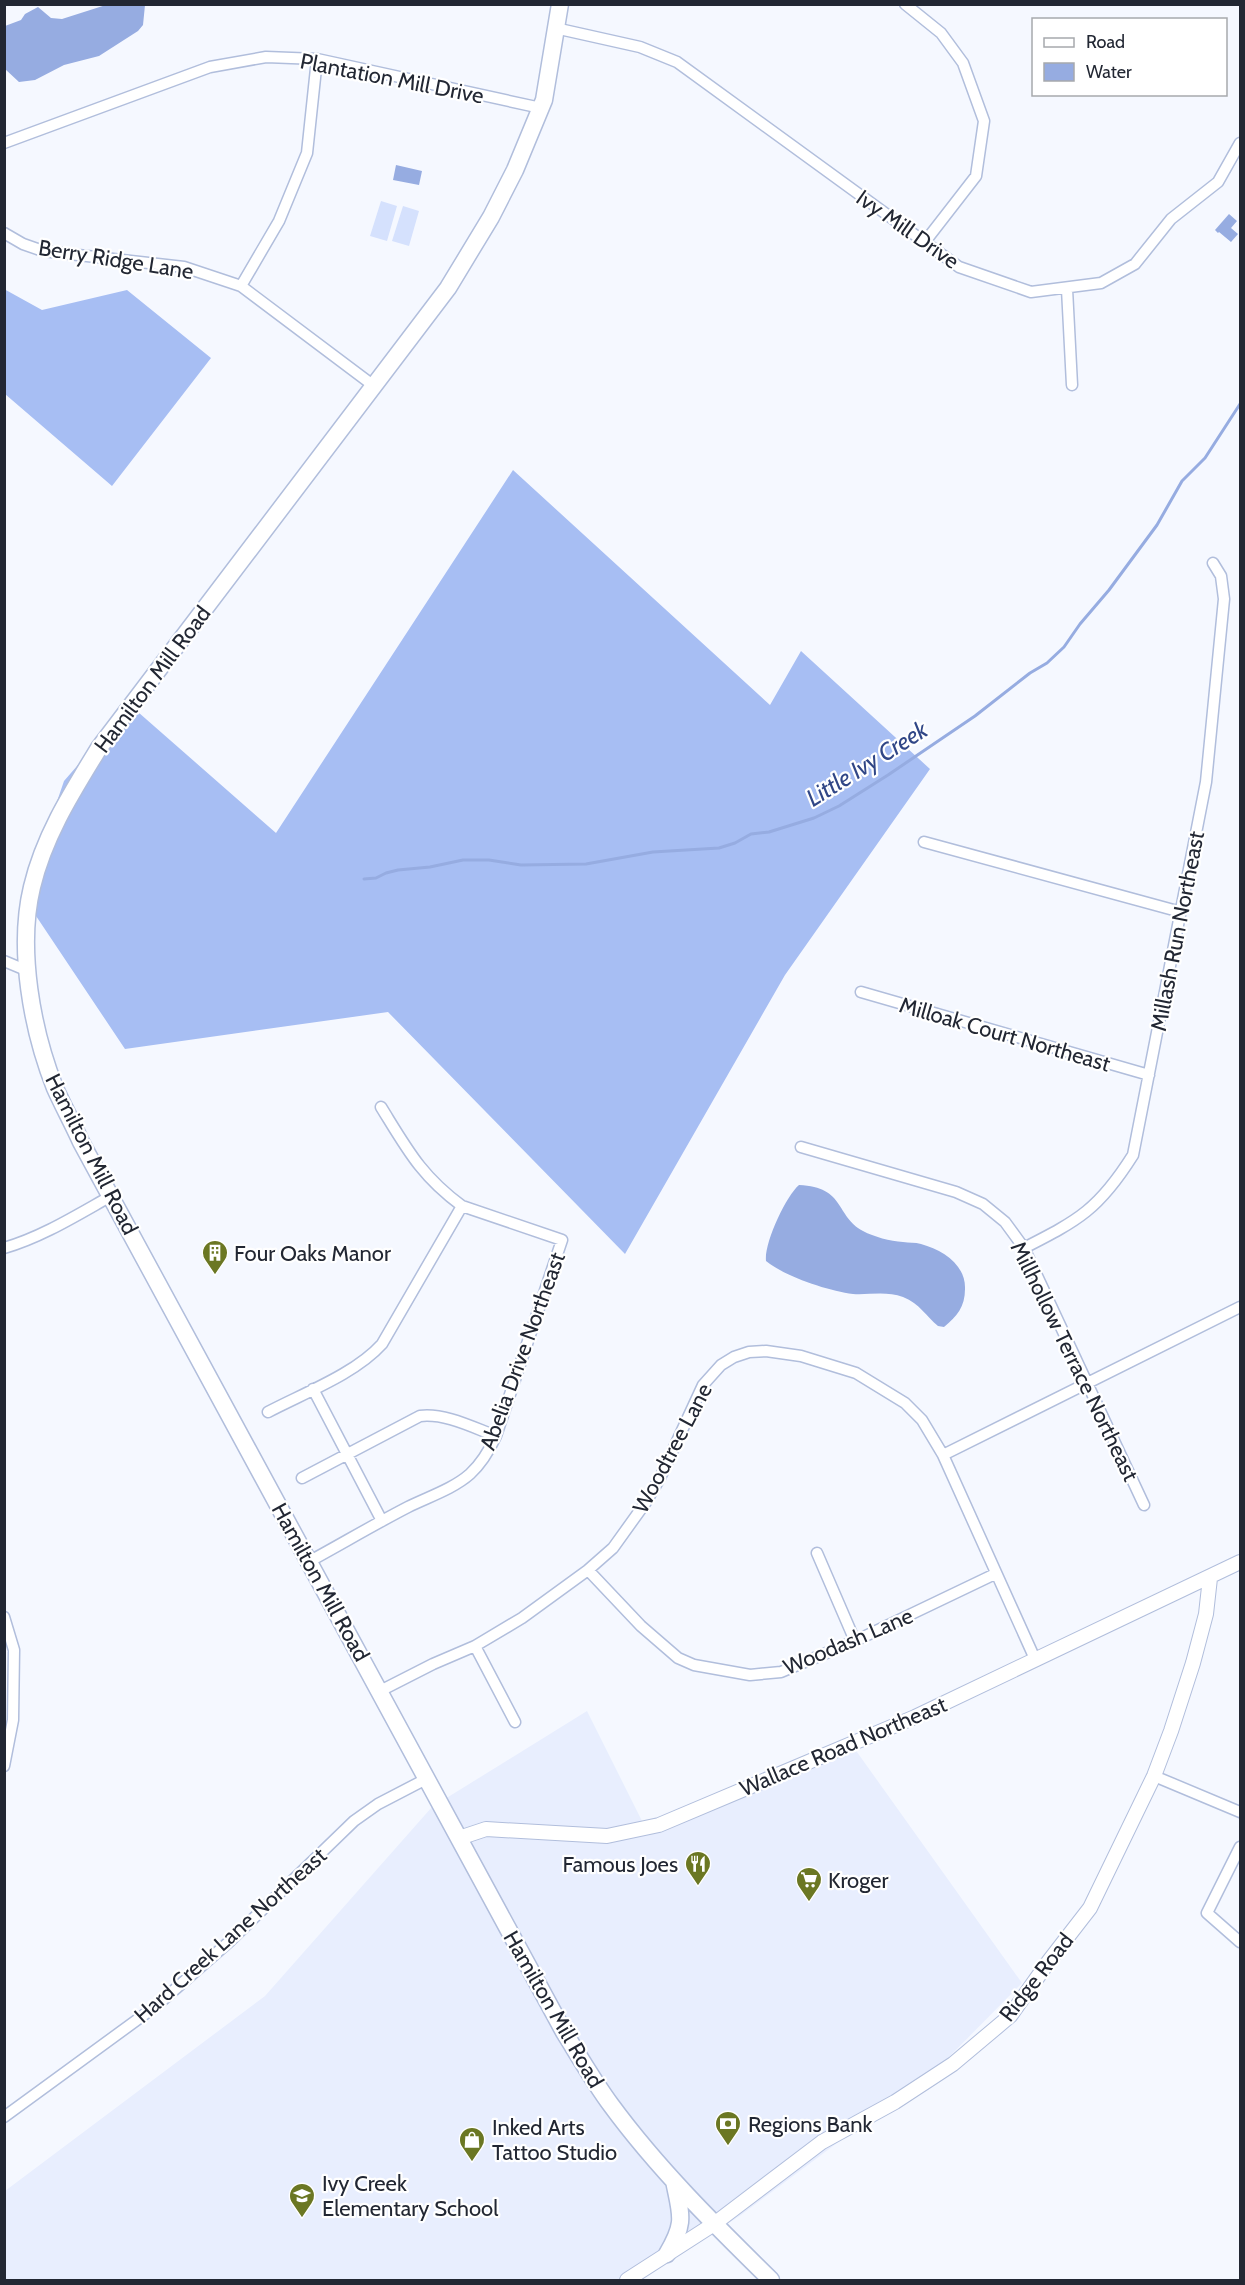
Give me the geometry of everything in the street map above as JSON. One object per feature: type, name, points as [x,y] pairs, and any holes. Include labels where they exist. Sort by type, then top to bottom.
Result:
[{"type":"main road","name":"Hamilton Mill Road","points":[[560,4],[541,108],[515,170],[487,224],[448,288],[99,748],[62,808],[44,850],[32,888],[27,927],[28,971],[38,1033],[56,1089],[81,1142],[428,1778],[537,1983],[598,2086],[628,2127],[714,2224],[771,2280]]},
{"type":"main road","points":[[667,2254],[677,2237],[682,2219],[674,2180]]},
{"type":"street","points":[[905,4],[942,33],[963,63],[984,121],[976,176],[924,243]]},
{"type":"street","name":"Ivy Mill Drive","points":[[555,28],[640,47],[677,62],[959,267],[1031,292],[1101,283],[1135,264],[1171,219],[1218,182],[1240,143]]},
{"type":"street","name":"Plantation Mill Drive","points":[[4,143],[210,67],[266,57],[317,59],[541,108]]},
{"type":"street","points":[[241,286],[279,221],[307,153],[317,59]]},
{"type":"street","name":"Berry Ridge Lane","points":[[4,233],[23,244],[43,251],[184,267],[241,286],[374,386]]},
{"type":"street","points":[[1067,289],[1072,385]]},
{"type":"street","name":"Millash Run Northeast","points":[[1024,1248],[1070,1224],[1095,1206],[1115,1185],[1133,1155],[1206,782],[1224,599],[1221,576],[1213,563]]},
{"type":"street","points":[[924,842],[1181,912]]},
{"type":"street","points":[[4,961],[28,971]]},
{"type":"street","name":"Milloak Court Northeast","points":[[861,992],[1149,1075]]},
{"type":"street","name":"Abelia Drive Northeast","points":[[310,1561],[468,1476],[489,1451],[562,1240],[462,1206],[423,1172],[381,1107]]},
{"type":"street","name":"Millhollow Terrace Northeast","points":[[801,1147],[956,1192],[983,1204],[1005,1222],[1024,1248],[1144,1505]]},
{"type":"street","points":[[4,1248],[72,1218],[111,1196]]},
{"type":"street","points":[[268,1412],[372,1355],[382,1344],[462,1206]]},
{"type":"street","points":[[943,1455],[1240,1307]]},
{"type":"street","name":"Woodtree Lane","points":[[380,1691],[475,1646],[522,1618],[588,1570],[613,1548],[660,1478],[703,1385],[721,1365],[734,1357],[749,1352],[766,1351],[801,1356],[856,1373],[905,1403],[922,1420],[943,1455],[1035,1659]]},
{"type":"street","points":[[313,1389],[382,1521]]},
{"type":"street","points":[[302,1478],[420,1416],[430,1414],[496,1436]]},
{"type":"street","points":[[816,1553],[855,1641]]},
{"type":"street","name":"Wallace Road Northeast","points":[[459,1838],[486,1829],[607,1836],[659,1825],[915,1717],[1240,1562]]},
{"type":"street","name":"Woodash Lane","points":[[588,1570],[663,1647],[678,1658],[694,1665],[750,1675],[781,1672],[855,1641],[995,1574]]},
{"type":"street","name":"Ridge Road","points":[[627,2280],[714,2224],[822,2142],[895,2102],[953,2064],[1010,2016],[1049,1960],[1090,1908],[1154,1776],[1172,1731],[1193,1663],[1206,1614],[1210,1578]]},
{"type":"street","points":[[4,1617],[14,1650],[13,1720],[4,1766]]},
{"type":"street","points":[[475,1646],[515,1722]]},
{"type":"street","points":[[1154,1776],[1240,1812]]},
{"type":"street","name":"Hard Creek Lane Northeast","points":[[4,2117],[156,2006],[230,1941],[354,1821],[378,1804],[428,1778]]},
{"type":"street","points":[[1240,1847],[1207,1913],[1240,1942]]},
{"type":"shaded area","points":[[381,201],[397,206],[387,241],[370,236]]},
{"type":"shaded area","points":[[403,206],[419,211],[409,246],[392,241]]},
{"type":"shaded area","points":[[4,289],[42,310],[127,290],[211,358],[112,486],[5,394]]},
{"type":"shaded area","points":[[513,470],[770,705],[801,651],[930,769],[785,975],[625,1254],[388,1012],[125,1049],[24,898],[64,781],[130,705],[276,833]]},
{"type":"shaded area","points":[[587,1711],[645,1827],[852,1745],[1022,1983],[944,2062],[907,2085],[912,2087],[741,2215],[641,2280],[5,2280],[5,2191],[265,1996],[432,1807]]},
{"type":"water","points":[[109,4],[145,5],[143,25],[138,31],[99,56],[64,65],[35,80],[19,82],[5,69],[5,26],[21,20],[25,14],[38,7],[51,18],[62,19]]},
{"type":"water","points":[[396,165],[422,171],[419,185],[393,180]]},
{"type":"water","points":[[1229,214],[1237,221],[1231,228],[1238,234],[1231,242],[1215,230]]},
{"type":"water","points":[[799,1185],[814,1187],[833,1196],[854,1225],[867,1233],[888,1240],[921,1244],[937,1250],[952,1260],[962,1273],[965,1289],[964,1301],[956,1315],[944,1327],[938,1326],[918,1307],[903,1297],[884,1294],[853,1294],[833,1290],[799,1279],[766,1261],[768,1243],[777,1220],[788,1199]]},
{"type":"waterway","name":"Little Ivy Creek","points":[[364,879],[376,878],[398,870],[430,867],[463,860],[489,860],[521,865],[586,864],[653,852],[719,848],[735,843],[751,834],[769,832],[814,818],[839,806],[975,716],[1030,673],[1047,663],[1064,647],[1157,525],[1182,481],[1205,458],[1240,404]]},
{"type":"place","name":"Four Oaks Manor","points":[[215,1276]]},
{"type":"place","name":"Famous Joes","points":[[698,1887]]},
{"type":"place","name":"Kroger","points":[[809,1903]]},
{"type":"place","name":"Regions Bank","points":[[728,2147]]},
{"type":"place","name":"Inked Arts Tattoo Studio","points":[[472,2163]]},
{"type":"place","name":"Ivy Creek Elementary School","points":[[302,2219]]}]
